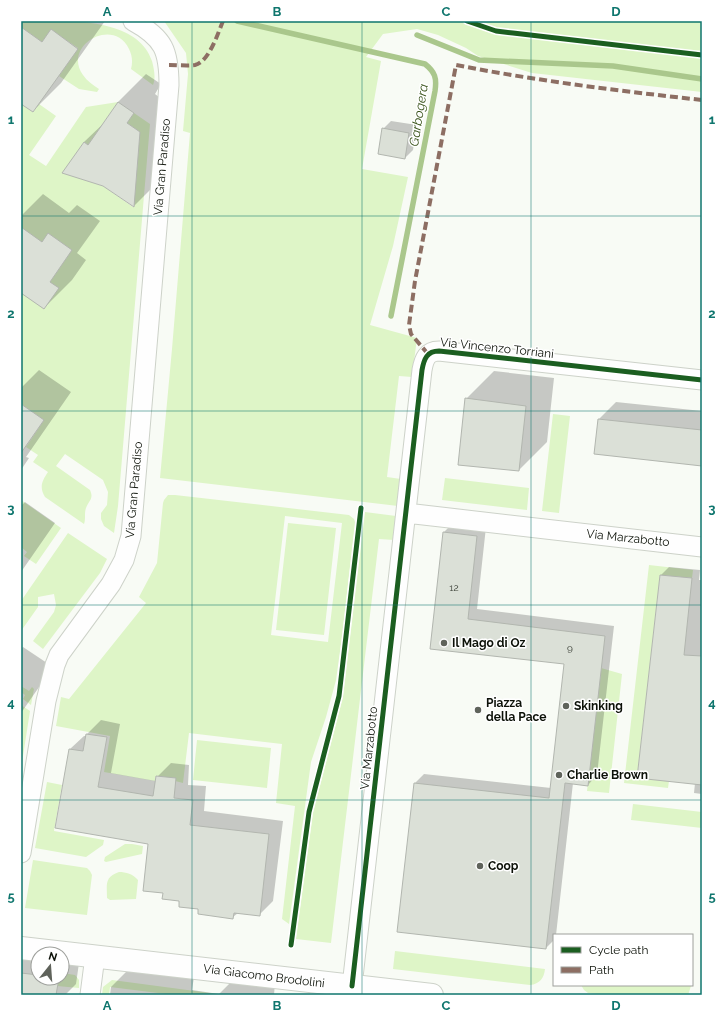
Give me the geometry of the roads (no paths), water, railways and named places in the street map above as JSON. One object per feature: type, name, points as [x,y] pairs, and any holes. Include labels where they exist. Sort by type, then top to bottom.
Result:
[{"type":"street","name":"Via Gran Paradiso","points":[[21,853],[46,701],[54,665],[59,655],[111,584],[124,560],[131,536],[168,103],[169,65],[166,52],[159,41],[133,21]]},
{"type":"street","name":"Via Vincenzo Torriani","points":[[406,513],[422,370],[424,360],[432,351],[456,352],[702,380]]},
{"type":"street","name":"Via Marzabotto","points":[[352,986],[406,513],[702,547]]},
{"type":"street","name":"Via Giacomo Brodolini","points":[[21,948],[432,995]]},
{"type":"street","points":[[90,995],[95,956]]},
{"type":"waterway","name":"Garbogera","points":[[237,21],[425,64],[433,73],[436,82],[435,91],[391,316]]},
{"type":"waterway","points":[[417,35],[479,60],[613,66],[702,79]]},
{"type":"place","name":"Il Mago di Oz","points":[[444,643]]},
{"type":"place","name":"Skinking","points":[[566,706]]},
{"type":"place","name":"Piazza della Pace","points":[[478,710]]},
{"type":"place","name":"Charlie Brown","points":[[559,775]]},
{"type":"place","name":"Coop","points":[[480,866]]}]
